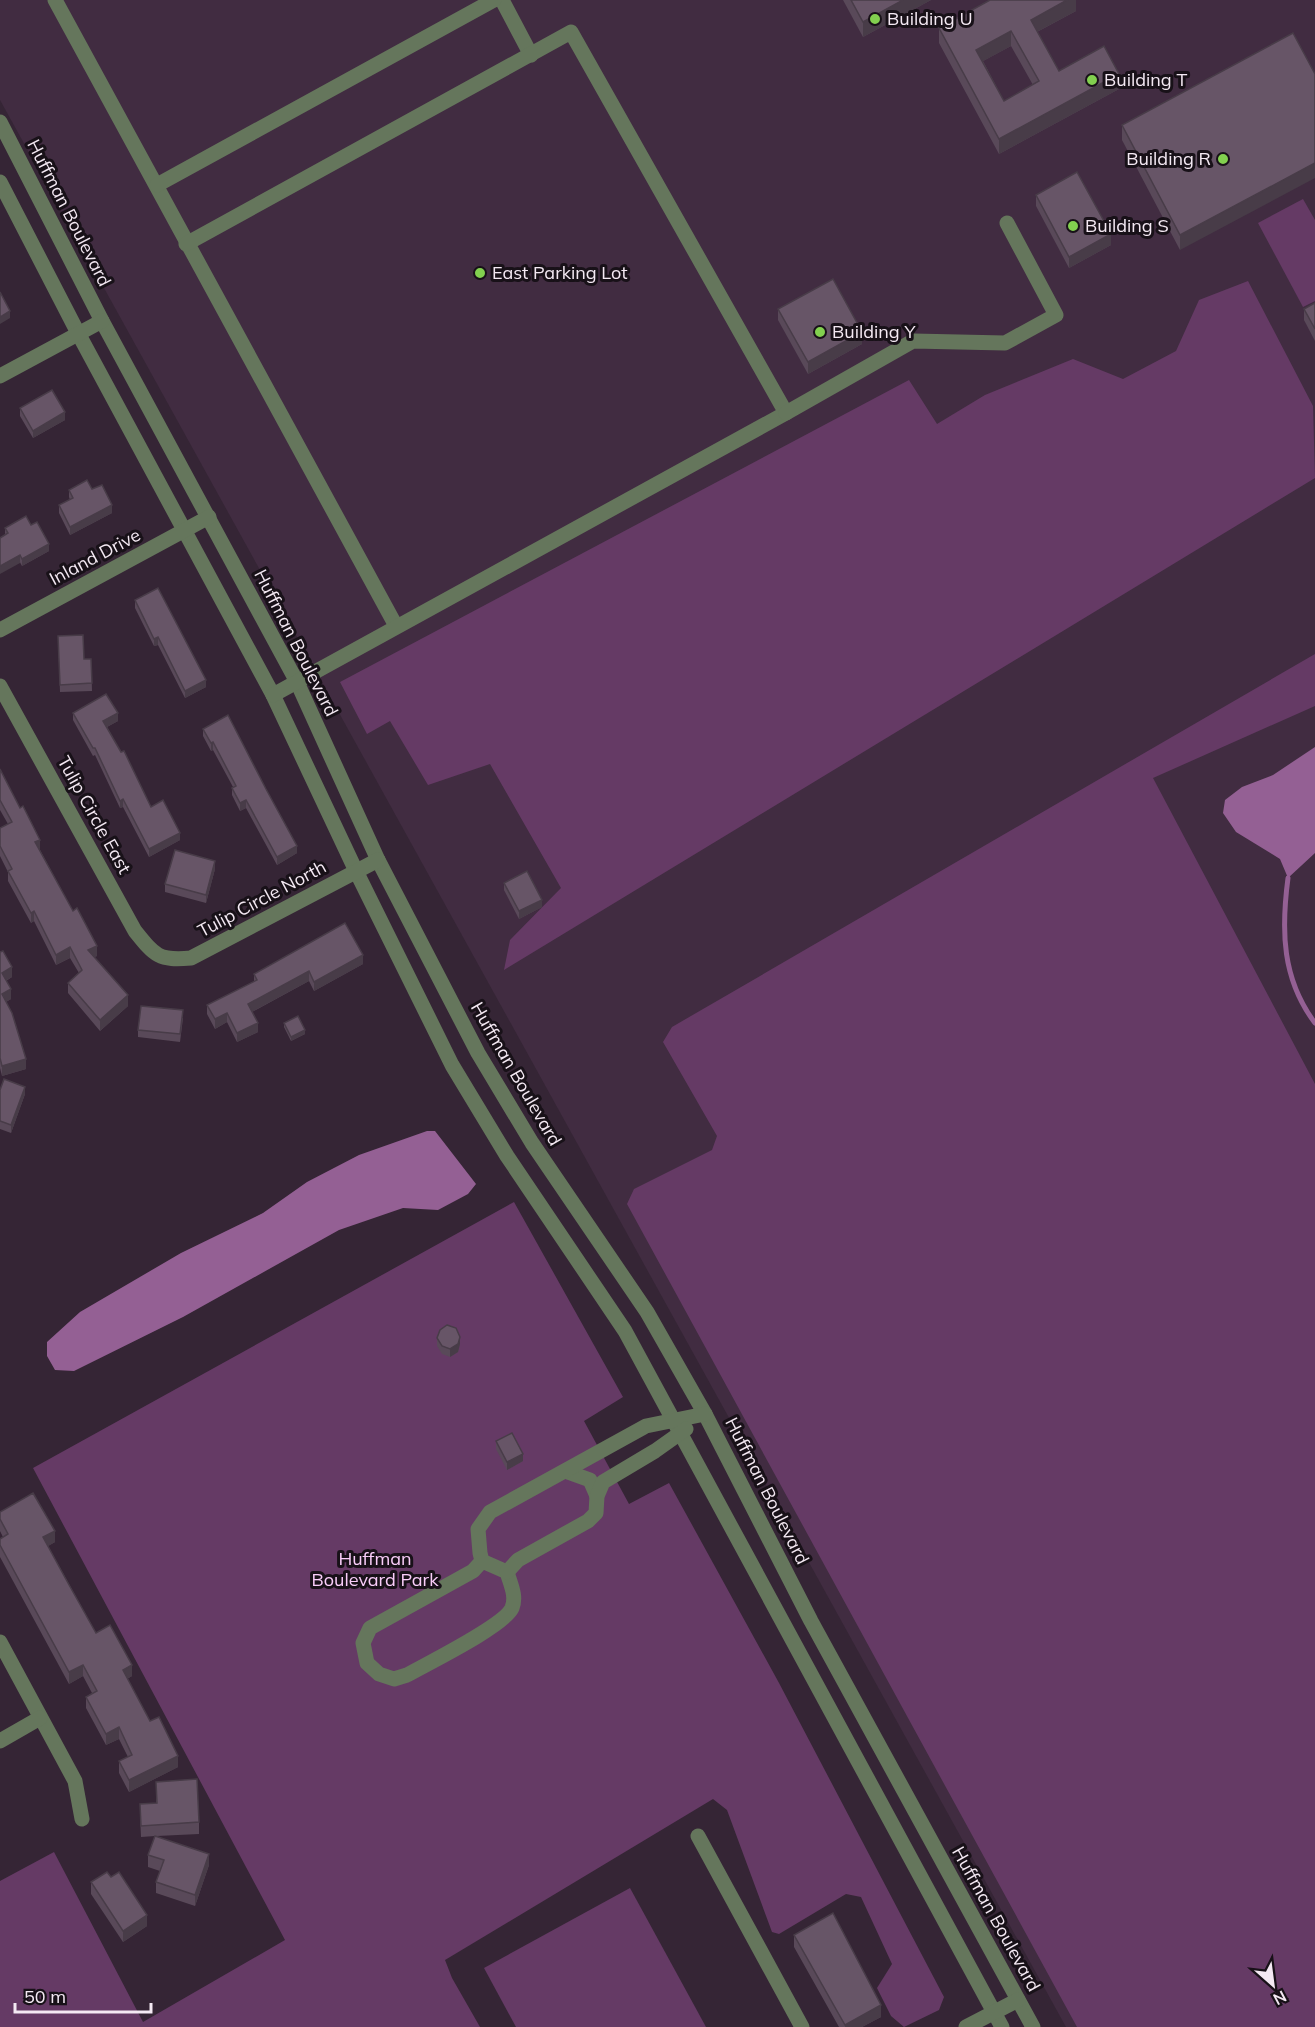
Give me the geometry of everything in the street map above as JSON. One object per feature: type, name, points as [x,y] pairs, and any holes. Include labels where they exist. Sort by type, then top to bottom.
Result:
[{"type":"street","points":[[55,0],[396,627]]},
{"type":"street","points":[[157,185],[494,0]]},
{"type":"street","points":[[502,0],[531,55]]},
{"type":"street","points":[[186,244],[571,32],[786,413]]},
{"type":"street","name":"Huffman Boulevard","points":[[0,123],[102,321],[297,682],[378,860],[490,1073],[532,1143],[647,1312],[705,1414],[811,1621],[1033,2027]]},
{"type":"street","points":[[0,182],[78,333],[273,695],[356,871],[452,1065],[507,1156],[625,1331],[1002,2027]]},
{"type":"street","points":[[273,695],[913,341],[1005,343],[1056,315],[1007,223]]},
{"type":"street","points":[[0,376],[102,321]]},
{"type":"street","name":"Inland Drive","points":[[0,630],[209,517]]},
{"type":"street","name":"Tulip Circle East","points":[[0,686],[135,931],[150,951],[161,957]]},
{"type":"street","name":"Tulip Circle North","points":[[161,957],[175,960],[191,958],[378,860]]},
{"type":"street","points":[[507,1572],[518,1560],[588,1521],[596,1513],[597,1496],[606,1479],[655,1451],[676,1427],[705,1414]]},
{"type":"street","points":[[482,1561],[478,1529],[490,1512],[646,1426],[676,1427]]},
{"type":"street","points":[[565,1471],[590,1480],[597,1496]]},
{"type":"street","points":[[482,1561],[507,1572]]},
{"type":"street","points":[[482,1561],[473,1571],[370,1628],[363,1643],[367,1663],[379,1674],[394,1679],[407,1675],[500,1622],[512,1608],[514,1597],[507,1572]]},
{"type":"street","points":[[0,1642],[75,1781],[82,1819]]},
{"type":"street","points":[[0,1741],[40,1718]]},
{"type":"street","points":[[698,1836],[802,2027]]},
{"type":"street","points":[[966,2027],[1018,2000]]},
{"type":"shaded area","points":[[0,0],[1315,0],[1315,2027],[1066,2027],[0,100]]},
{"type":"shaded area","points":[[1315,747],[1315,853],[1288,878],[1280,859],[1236,832],[1223,813],[1225,800],[1242,787],[1273,775]]},
{"type":"shaded area","points":[[427,1131],[435,1131],[476,1184],[468,1194],[438,1210],[403,1208],[339,1230],[183,1317],[74,1371],[55,1370],[47,1356],[47,1342],[80,1312],[181,1253],[263,1213],[307,1182],[359,1155]]},
{"type":"green space","points":[[1303,199],[1315,220],[1315,301],[1303,307],[1258,223]]},
{"type":"green space","points":[[1248,281],[1313,406],[1315,478],[504,970],[510,940],[561,888],[490,764],[428,785],[390,721],[367,734],[340,682],[909,380],[937,424],[985,395],[1073,359],[1123,379],[1176,351],[1199,300]]},
{"type":"green space","points":[[1315,654],[1315,706],[1153,778],[1315,1084],[1315,2027],[1077,2027],[627,1204],[634,1189],[712,1150],[717,1136],[663,1042],[672,1027]]},
{"type":"green space","name":"Huffman Boulevard Park","points":[[514,1202],[623,1397],[584,1421],[629,1504],[669,1483],[779,1683],[944,1997],[939,2010],[904,2027],[891,2016],[877,1988],[892,1964],[861,1897],[846,1894],[779,1934],[772,1932],[727,1810],[713,1799],[445,1960],[452,1978],[480,2027],[0,2027],[0,1881],[54,1852],[143,2022],[285,1940],[33,1468]]},
{"type":"green space","points":[[630,1888],[706,2027],[516,2027],[484,1968]]},
{"type":"building","points":[[851,0],[903,0],[863,22]]},
{"type":"building","name":"Building T","points":[[990,0],[1067,0],[1031,20],[1059,71],[1104,46],[1119,74],[999,139],[939,28]],"holes":[[[1011,31],[1039,81],[1004,101],[976,50]]]},
{"type":"building","name":"Building R","points":[[1293,33],[1315,74],[1315,163],[1180,235],[1122,125]]},
{"type":"building","name":"Building S","points":[[1077,172],[1111,234],[1069,257],[1036,195]]},
{"type":"building","name":"Building Y","points":[[833,279],[862,332],[808,362],[778,309]]},
{"type":"building","points":[[0,292],[10,311],[0,317]]},
{"type":"building","points":[[1315,303],[1315,329],[1304,309]]},
{"type":"building","points":[[52,390],[65,412],[33,431],[20,408]]},
{"type":"building","points":[[87,480],[92,489],[102,485],[112,505],[70,527],[59,505],[73,498],[69,490]]},
{"type":"building","points":[[26,516],[31,525],[37,522],[49,544],[22,559],[20,555],[0,566],[0,538],[8,533],[5,528]]},
{"type":"building","points":[[158,588],[206,680],[185,691],[158,637],[154,639],[135,600]]},
{"type":"building","points":[[83,635],[84,659],[91,659],[92,683],[60,685],[58,636]]},
{"type":"building","points":[[106,694],[118,713],[103,721],[121,752],[124,751],[151,807],[163,800],[180,833],[149,849],[123,799],[120,801],[95,748],[73,713]]},
{"type":"building","points":[[228,715],[297,846],[277,857],[246,800],[240,803],[232,788],[236,786],[213,742],[211,743],[203,729]]},
{"type":"building","points":[[0,769],[20,808],[23,806],[40,840],[35,842],[73,911],[77,908],[97,946],[88,950],[128,995],[100,1020],[68,983],[82,970],[70,947],[56,955],[34,911],[31,913],[8,871],[12,869],[0,846],[0,828],[12,822],[0,800]]},
{"type":"building","points":[[175,850],[215,861],[206,895],[165,884]]},
{"type":"building","points":[[527,871],[542,900],[519,911],[504,883]]},
{"type":"building","points":[[345,923],[363,955],[314,982],[309,971],[248,1004],[258,1023],[237,1033],[227,1013],[215,1019],[207,1005],[257,980],[254,974]]},
{"type":"building","points":[[3,951],[12,967],[2,973],[11,989],[2,994],[12,1013],[26,1059],[2,1066],[0,1058],[0,952]]},
{"type":"building","points":[[141,1006],[183,1010],[180,1034],[138,1030]]},
{"type":"building","points":[[298,1016],[305,1030],[291,1037],[284,1023]]},
{"type":"building","points":[[4,1079],[25,1087],[11,1125],[0,1121],[0,1090]]},
{"type":"building","points":[[447,1325],[456,1328],[460,1337],[458,1344],[450,1349],[442,1346],[437,1338],[440,1330]]},
{"type":"building","points":[[512,1433],[523,1454],[507,1462],[496,1441]]},
{"type":"building","points":[[33,1493],[55,1531],[43,1537],[68,1583],[96,1633],[110,1625],[132,1665],[123,1670],[150,1721],[159,1717],[178,1756],[129,1780],[119,1761],[132,1755],[119,1727],[106,1734],[86,1697],[97,1691],[83,1665],[69,1672],[0,1545],[0,1539],[8,1534],[0,1519],[0,1512]]},
{"type":"building","points":[[197,1779],[199,1822],[141,1826],[140,1804],[157,1803],[156,1782]]},
{"type":"building","points":[[155,1836],[209,1854],[195,1895],[156,1882],[164,1860],[148,1855]]},
{"type":"building","points":[[107,1872],[111,1877],[119,1872],[147,1915],[123,1931],[91,1882]]},
{"type":"building","points":[[833,1913],[881,2005],[845,2025],[794,1935]]},
{"type":"waterway","points":[[1288,878],[1285,917],[1286,954],[1296,989],[1315,1023]]},
{"type":"place","name":"Building U","points":[[875,19]]},
{"type":"place","name":"Building T","points":[[1092,80]]},
{"type":"place","name":"Building R","points":[[1223,159]]},
{"type":"place","name":"Building S","points":[[1073,226]]},
{"type":"place","name":"East Parking Lot","points":[[480,273]]},
{"type":"place","name":"Building Y","points":[[820,332]]}]
